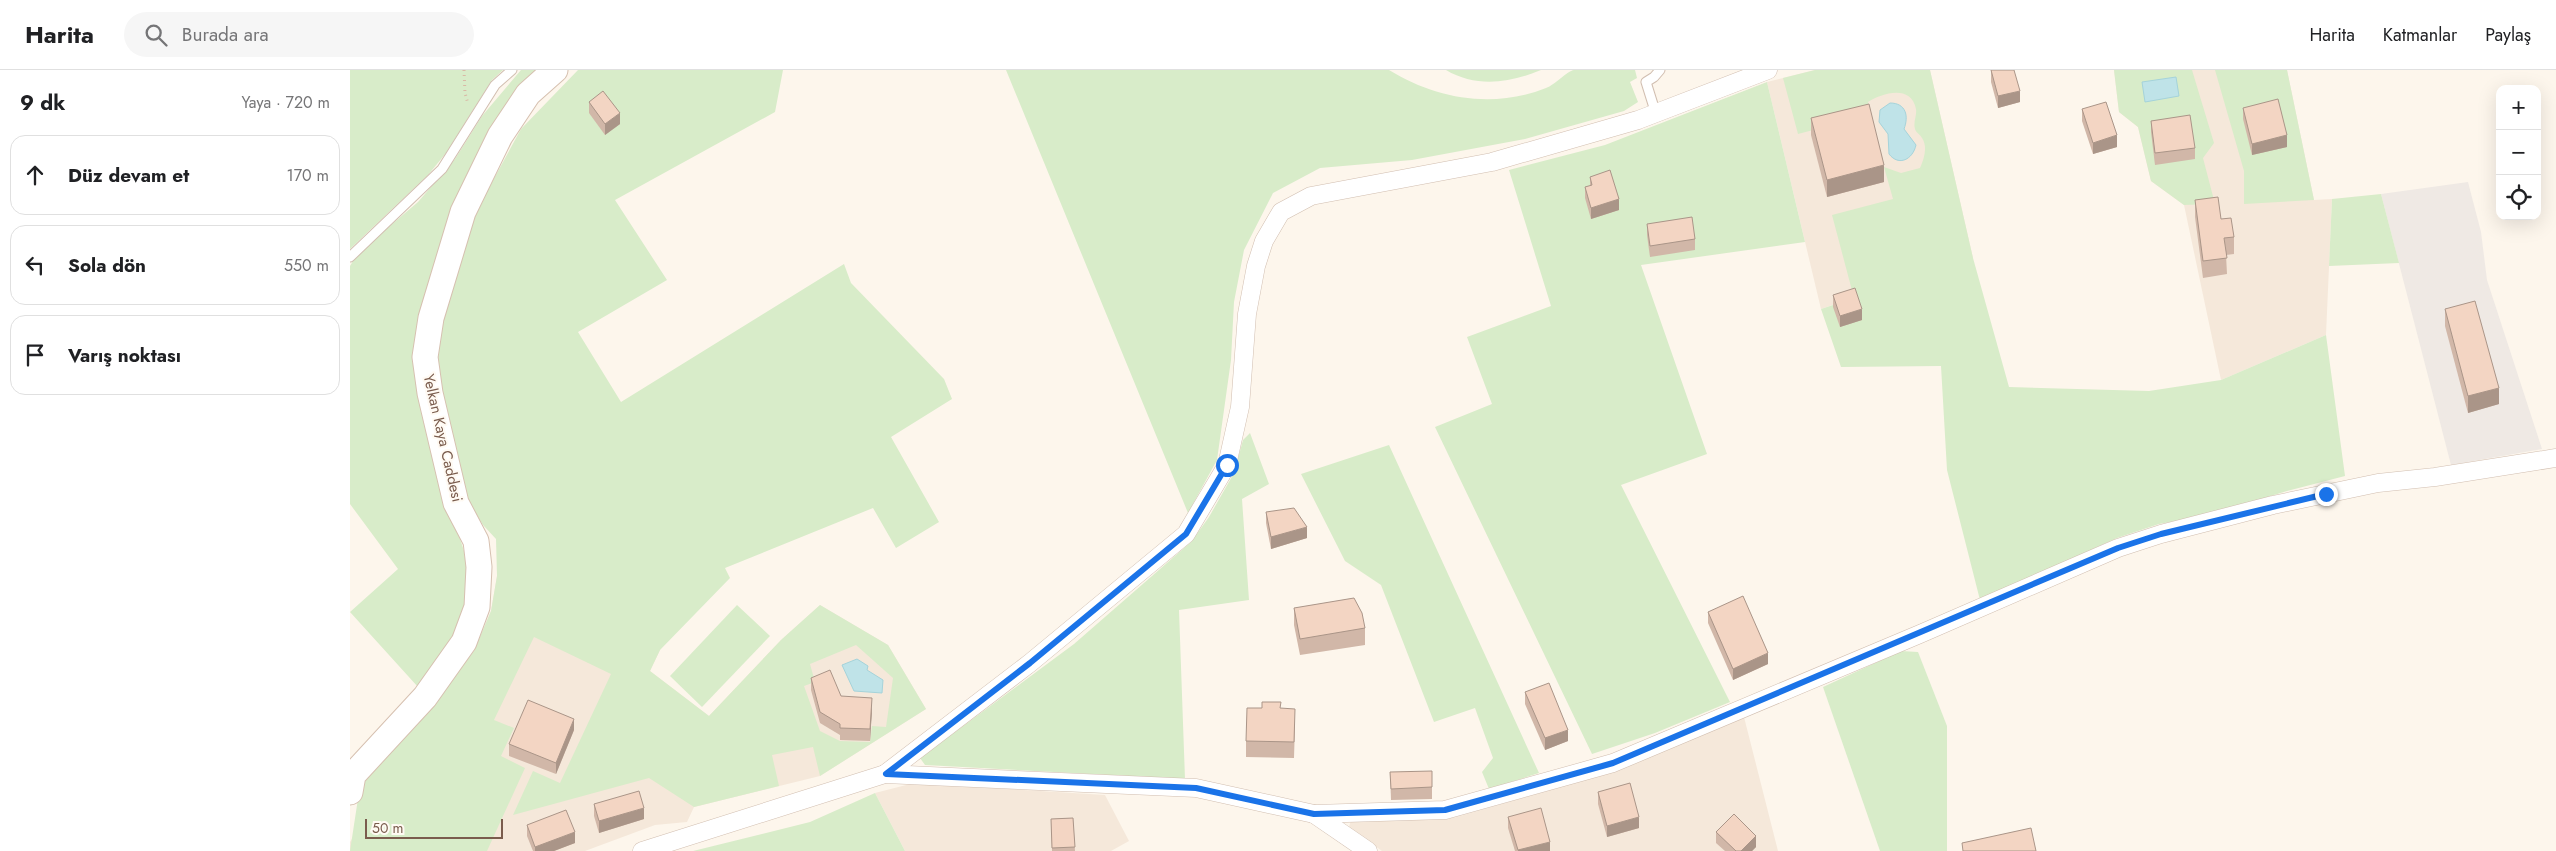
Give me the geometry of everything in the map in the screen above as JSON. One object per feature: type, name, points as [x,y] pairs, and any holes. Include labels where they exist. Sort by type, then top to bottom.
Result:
[{"type":"street","name":"Yelkan Kaya Caddesi","points":[[350,792],[353,775],[424,697],[464,642],[477,607],[480,567],[476,541],[456,503],[430,393],[425,357],[431,318],[463,212],[500,136],[528,94],[555,70]]},
{"type":"street","points":[[886,774],[1030,663],[1186,534],[1227,465],[1240,407],[1247,314],[1256,266],[1264,241],[1281,212],[1311,196],[1492,162],[1656,114],[1768,70]]},
{"type":"street","points":[[642,851],[886,774],[1196,788],[1314,814],[1445,810],[1613,763],[1938,627],[2102,555],[2161,534],[2272,505],[2378,483],[2435,478],[2556,458]]},
{"type":"street","points":[[1314,814],[1368,851]]},
{"type":"lane","points":[[350,257],[442,169],[495,86],[512,70]]},
{"type":"lane","points":[[1656,114],[1646,82],[1660,70]]},
{"type":"path","points":[[464,70],[465,93],[473,120]]},
{"type":"shaded area","points":[[1815,70],[1930,70],[1973,258],[1821,309],[1767,82]]},
{"type":"shaded area","points":[[2114,70],[2287,70],[2314,200],[2332,199],[2326,335],[2221,380],[2184,205],[2151,181],[2138,127],[2119,112]]},
{"type":"shaded area","points":[[2468,182],[2481,232],[2487,280],[2542,449],[2451,465],[2381,194]]},
{"type":"shaded area","points":[[497,576],[660,650],[650,671],[709,716],[781,640],[820,605],[888,645],[926,709],[820,776],[694,807],[687,822],[655,825],[585,851],[350,851],[350,842],[429,709],[474,651],[491,611]]},
{"type":"shaded area","points":[[1744,717],[1778,851],[1382,851],[1349,827],[1351,820],[1453,818],[1616,771]]},
{"type":"shaded area","points":[[914,783],[1105,795],[1129,841],[1111,851],[905,851],[875,793]]},
{"type":"green space","points":[[350,70],[503,70],[492,80],[446,153],[428,175],[350,249]]},
{"type":"green space","points":[[521,70],[543,70],[421,309],[450,508],[464,551],[467,574],[464,607],[454,636],[418,687],[350,612],[398,569],[350,504],[350,266],[358,253],[418,202],[455,159],[482,116]]},
{"type":"green space","points":[[578,70],[783,70],[775,112],[615,200],[667,280],[578,332],[621,402],[844,264],[851,283],[944,379],[952,399],[891,437],[939,522],[896,548],[873,508],[725,568],[730,578],[660,650],[650,671],[709,716],[781,640],[820,605],[888,645],[926,709],[820,776],[813,747],[772,755],[779,786],[694,807],[649,778],[513,815],[533,771],[560,783],[611,674],[534,637],[494,720],[514,728],[501,756],[525,768],[487,851],[350,851],[361,779],[429,709],[474,651],[491,611],[497,576],[496,539],[483,525],[461,490],[435,368],[444,312],[474,215],[521,129]],"holes":[[[856,645],[893,678],[886,727],[872,726],[870,742],[840,741],[820,731],[804,686],[815,682],[810,664]]]},
{"type":"green space","points":[[1006,70],[1389,70],[1407,80],[1445,94],[1485,99],[1506,98],[1546,88],[1574,70],[1635,70],[1637,78],[1630,82],[1638,102],[1624,111],[1525,139],[1412,160],[1320,168],[1273,193],[1244,250],[1234,302],[1231,360],[1217,460],[1188,513]]},
{"type":"green space","points":[[1446,70],[1541,70],[1517,78],[1493,82],[1457,76]]},
{"type":"green space","points":[[1815,70],[1930,70],[1973,258],[2009,387],[2149,391],[2221,380],[2326,335],[2345,476],[2287,491],[2209,515],[2159,524],[2117,538],[1980,600],[1947,470],[1941,366],[1841,367],[1821,309],[1854,298],[1832,215],[1893,199],[1884,167],[1901,173],[1920,168],[1925,149],[1924,142],[1915,129],[1916,109],[1913,101],[1908,96],[1902,93],[1888,94],[1868,102],[1870,115],[1798,134],[1783,78]]},
{"type":"green space","points":[[2114,70],[2192,70],[2214,143],[2203,158],[2215,204],[2184,205],[2151,181],[2138,127],[2119,112]]},
{"type":"green space","points":[[2215,70],[2287,70],[2314,200],[2244,204],[2244,171]]},
{"type":"green space","points":[[1767,82],[1805,242],[1641,265],[1707,454],[1621,485],[1730,702],[1655,733],[1592,754],[1435,427],[1492,404],[1467,337],[1551,306],[1509,170],[1605,145]]},
{"type":"green space","points":[[2381,194],[2399,263],[2329,266],[2332,199]]},
{"type":"green space","points":[[1250,433],[1269,484],[1242,499],[1249,600],[1179,610],[1185,779],[925,765],[920,758],[1074,644],[1191,542],[1209,517],[1234,473],[1243,440]]},
{"type":"green space","points":[[1389,445],[1539,773],[1489,789],[1482,772],[1493,758],[1475,708],[1434,722],[1381,585],[1345,561],[1301,474]]},
{"type":"green space","points":[[737,605],[770,636],[702,707],[670,676]]},
{"type":"green space","points":[[1901,651],[1918,652],[1947,726],[1947,851],[1880,851],[1823,687]]},
{"type":"green space","points":[[875,793],[905,851],[693,851],[810,822]]},
{"type":"water","points":[[2176,77],[2179,96],[2145,102],[2142,82]]},
{"type":"water","points":[[1890,103],[1900,105],[1905,111],[1904,129],[1916,145],[1912,154],[1901,161],[1889,154],[1888,134],[1879,122],[1880,110]]},
{"type":"water","points":[[857,659],[868,666],[867,670],[883,680],[882,693],[854,691],[842,665]]},
{"type":"building","points":[[1991,70],[2014,70],[2020,91],[1998,96]]},
{"type":"building","points":[[603,91],[620,113],[605,124],[589,102]]},
{"type":"building","points":[[2278,99],[2287,135],[2252,144],[2243,108]]},
{"type":"building","points":[[2106,102],[2117,135],[2093,143],[2082,109]]},
{"type":"building","points":[[1869,104],[1884,165],[1827,180],[1811,118]]},
{"type":"building","points":[[2190,115],[2195,148],[2155,153],[2151,121]]},
{"type":"building","points":[[1610,170],[1619,199],[1591,208],[1585,187],[1592,185],[1590,177]]},
{"type":"building","points":[[2218,197],[2221,219],[2231,218],[2234,237],[2224,238],[2227,258],[2203,261],[2195,200]]},
{"type":"building","points":[[1692,217],[1695,239],[1650,246],[1647,224]]},
{"type":"building","points":[[1855,288],[1862,309],[1840,316],[1833,295]]},
{"type":"building","points":[[2475,301],[2499,388],[2468,396],[2445,309]]},
{"type":"building","points":[[1294,508],[1307,527],[1271,537],[1266,512]]},
{"type":"building","points":[[1743,596],[1768,653],[1733,669],[1708,612]]},
{"type":"building","points":[[1354,598],[1362,613],[1365,628],[1300,639],[1294,608]]},
{"type":"building","points":[[830,670],[841,696],[872,698],[870,729],[840,728],[840,724],[820,712],[811,678]]},
{"type":"building","points":[[1549,683],[1568,730],[1545,738],[1525,692]]},
{"type":"building","points":[[528,700],[574,719],[556,763],[509,744]]},
{"type":"building","points":[[1262,702],[1281,702],[1280,708],[1295,709],[1294,742],[1246,741],[1247,708],[1262,708]]},
{"type":"building","points":[[1432,771],[1432,787],[1391,789],[1390,772]]},
{"type":"building","points":[[1630,783],[1639,817],[1607,826],[1598,792]]},
{"type":"building","points":[[639,791],[644,808],[599,821],[594,804]]},
{"type":"building","points":[[1541,808],[1550,842],[1518,850],[1508,817]]},
{"type":"building","points":[[566,810],[575,832],[535,847],[527,825]]},
{"type":"building","points":[[1734,814],[1756,836],[1741,851],[1736,851],[1716,832]]},
{"type":"building","points":[[1073,818],[1075,847],[1052,848],[1051,819]]},
{"type":"building","points":[[2031,828],[2036,851],[1963,851],[1962,843]]},
{"type":"route","points":[[1227,465],[1186,534],[1030,663],[886,774],[1196,788],[1314,814],[1445,810],[1613,763],[1920,634],[2118,548],[2161,534],[2210,523],[2272,505],[2326,494]]}]
